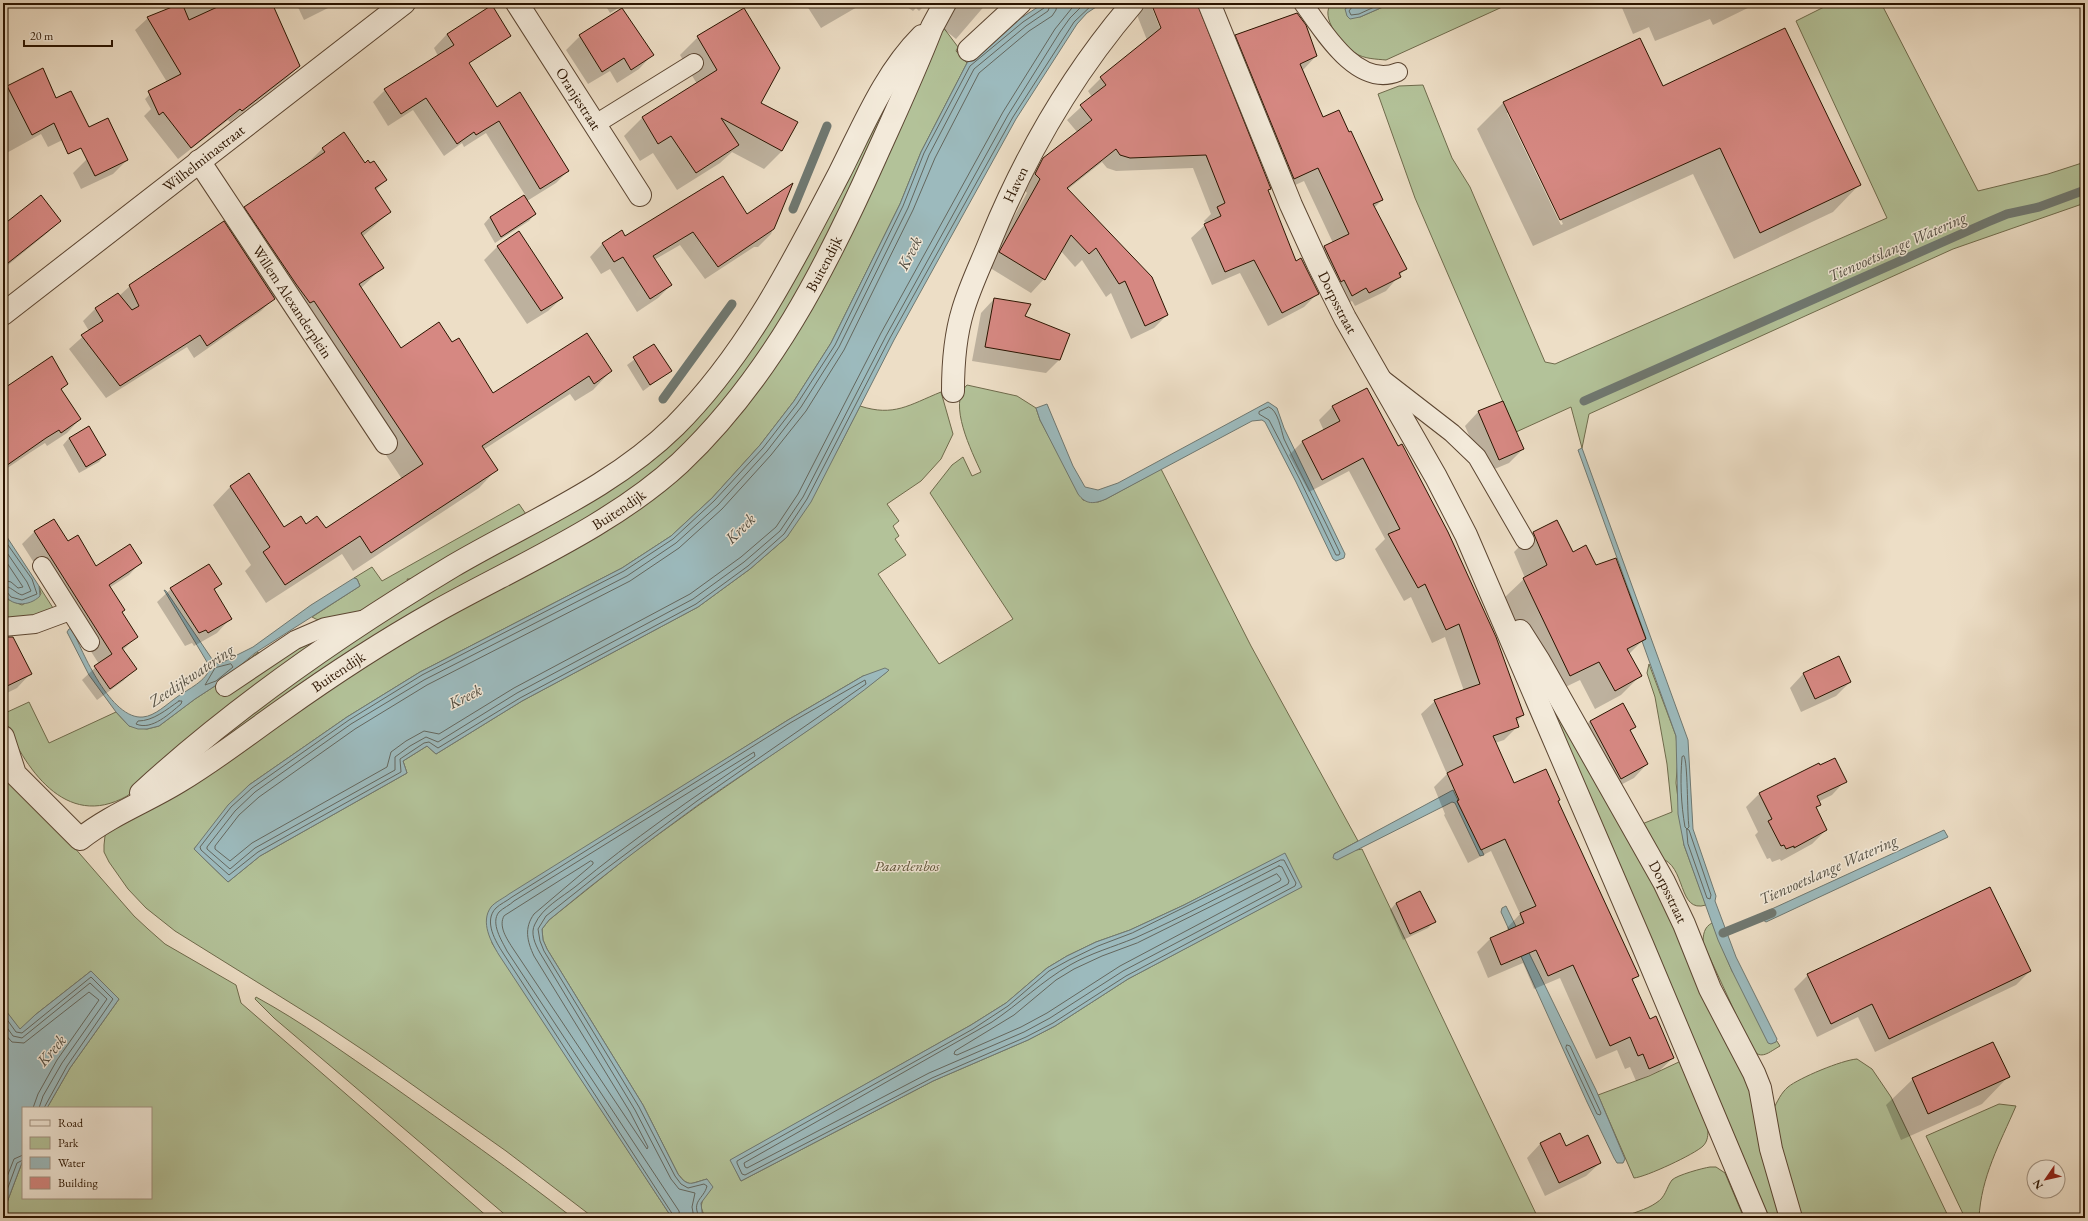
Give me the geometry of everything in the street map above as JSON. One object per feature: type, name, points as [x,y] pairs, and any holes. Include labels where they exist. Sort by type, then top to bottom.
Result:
[{"type":"street","name":"Wilhelminastraat","points":[[3,314],[404,3]]},
{"type":"street","name":"Oranjestraat","points":[[517,3],[594,125],[640,194]]},
{"type":"street","name":"Buitendijk","points":[[9,769],[80,839],[120,812],[180,781],[285,708],[433,614],[606,518],[646,491],[682,461],[734,405],[758,374],[810,292],[854,204],[932,27],[945,3]]},
{"type":"street","points":[[969,50],[1020,3]]},
{"type":"street","name":"Haven","points":[[953,391],[955,351],[963,310],[1004,207],[1023,167],[1057,109],[1090,58],[1133,3]]},
{"type":"street","name":"Dorpsstraat","points":[[1209,3],[1302,231],[1332,293],[1436,477],[1466,535],[1757,1218]]},
{"type":"street","name":"Buitendijk","points":[[120,812],[192,748],[248,703],[371,618],[452,567],[549,514],[616,474],[648,450],[693,406],[724,371],[758,322],[787,273],[882,90],[911,47],[932,27]]},
{"type":"street","name":"Willem Alexanderplein","points":[[199,161],[386,443]]},
{"type":"street","name":"Dorpsstraat","points":[[1490,589],[1539,661],[1645,847],[1675,903],[1710,988],[1760,1088],[1771,1148],[1791,1218]]},
{"type":"street","points":[[3,737],[9,769]]},
{"type":"lane","points":[[1303,3],[1340,52],[1361,69],[1371,74],[1384,76],[1398,72]]},
{"type":"lane","points":[[594,125],[694,63]]},
{"type":"lane","points":[[1378,376],[1452,433],[1478,457],[1525,540]]},
{"type":"lane","points":[[42,566],[90,642]]},
{"type":"lane","points":[[3,627],[35,624],[70,611]]},
{"type":"lane","name":"Buitendijk","points":[[225,687],[272,654],[300,637],[325,627],[371,618]]},
{"type":"green space","points":[[1332,3],[1353,3],[1345,9],[1360,17],[1392,3],[1511,3],[1386,60],[1362,56],[1355,53],[1344,44],[1330,23],[1328,9]]},
{"type":"green space","points":[[1832,3],[1881,3],[1978,191],[2048,174],[2085,162],[2085,203],[1953,249],[1589,414],[1582,448],[1571,407],[1516,432],[1415,198],[1378,94],[1399,86],[1423,85],[1452,158],[1470,187],[1545,362],[1555,364],[1887,218],[1796,21]]},
{"type":"green space","name":"Paardenbos","points":[[940,23],[958,47],[956,51],[967,63],[921,152],[900,204],[831,343],[794,401],[760,445],[712,498],[671,536],[622,568],[420,672],[347,717],[249,785],[194,849],[228,882],[260,856],[407,773],[403,761],[427,746],[436,754],[522,701],[698,607],[750,569],[787,537],[839,447],[860,406],[872,409],[892,410],[910,405],[941,392],[953,434],[941,459],[921,481],[887,504],[899,521],[893,526],[899,536],[895,539],[906,555],[878,574],[939,664],[1013,619],[930,493],[952,465],[963,457],[972,476],[981,472],[967,440],[960,415],[959,403],[961,393],[967,385],[1017,396],[1036,408],[1040,420],[1083,500],[1098,502],[1106,499],[1161,469],[1251,646],[1358,841],[1334,854],[1362,849],[1538,1218],[705,1218],[701,1207],[707,1179],[690,1184],[684,1181],[678,1174],[643,1105],[547,949],[543,940],[542,929],[549,920],[634,852],[699,805],[840,708],[888,671],[863,676],[788,720],[492,906],[492,943],[672,1218],[594,1218],[506,1151],[369,1054],[318,1020],[175,931],[146,908],[128,889],[109,862],[104,852],[105,836],[108,830],[332,682],[603,525],[769,368]],"holes":[[[1285,854],[1301,887],[1128,979],[1055,1026],[1028,1040],[933,1081],[741,1181],[731,1160],[971,1025],[1006,1003],[1047,968],[1067,956],[1096,942],[1130,930],[1184,905]]]},
{"type":"green space","points":[[910,59],[839,227],[737,391],[645,485],[172,780],[259,703],[685,424]]},
{"type":"green space","points":[[519,504],[528,517],[418,579],[407,579],[410,588],[376,606],[347,617],[333,620],[321,620],[312,617],[360,586],[357,579],[354,578],[372,567],[382,581]]},
{"type":"green space","points":[[39,586],[53,608],[37,617],[3,619],[3,591],[7,599],[22,605],[41,594]]},
{"type":"green space","points":[[329,633],[127,796],[105,805],[84,805],[66,800],[50,788],[35,773],[23,755],[3,717],[3,714],[29,702],[49,743],[116,712],[129,726],[147,729],[159,726],[218,684],[258,652],[265,666]]},
{"type":"green space","points":[[1649,664],[1676,736],[1678,756],[1676,783],[1684,845],[1706,905],[1697,906],[1690,902],[1679,878],[1669,862],[1660,858],[1642,824],[1672,812],[1667,764],[1655,697],[1647,673]]},
{"type":"green space","points":[[1543,691],[1616,806],[1749,1074],[1784,1218],[1769,1218],[1612,846]]},
{"type":"green space","points":[[3,777],[73,846],[134,916],[148,929],[165,944],[236,985],[241,1003],[489,1218],[3,1218],[3,1213],[22,1163],[22,1199],[152,1199],[152,1107],[48,1107],[70,1068],[119,999],[91,971],[35,1015],[20,1030],[3,1007]]},
{"type":"green space","points":[[1712,923],[1732,971],[1780,1046],[1769,1053],[1762,1055],[1755,1053],[1752,1049],[1703,943],[1704,932]]},
{"type":"green space","points":[[256,997],[306,1027],[388,1083],[504,1166],[573,1218],[509,1218],[274,1018],[255,999]]},
{"type":"green space","points":[[1857,1059],[1872,1069],[1891,1097],[1949,1218],[1800,1218],[1784,1167],[1773,1110],[1783,1092],[1794,1083],[1831,1066]]},
{"type":"green space","points":[[1681,1061],[1708,1128],[1707,1140],[1698,1150],[1681,1159],[1659,1170],[1634,1178],[1598,1095],[1649,1076]]},
{"type":"green space","points":[[1999,1104],[2016,1106],[1987,1174],[1983,1188],[1979,1218],[1965,1218],[1926,1136]]},
{"type":"green space","points":[[1716,1167],[1725,1173],[1744,1218],[1621,1218],[1648,1208],[1659,1201],[1672,1180],[1675,1178],[1690,1172]]},
{"type":"water","name":"Kreek","points":[[1044,3],[1102,3],[1087,13],[1077,24],[1016,119],[894,340],[811,502],[787,537],[750,569],[698,607],[522,701],[436,754],[427,746],[403,761],[407,773],[260,856],[228,882],[194,849],[228,805],[249,785],[347,717],[420,672],[622,568],[671,536],[712,498],[760,445],[794,401],[831,343],[900,204],[921,152],[967,63],[1021,18]]},
{"type":"water","points":[[1353,3],[1392,3],[1360,17],[1350,19],[1347,16],[1345,9]]},
{"type":"water","points":[[1268,402],[1277,408],[1284,428],[1345,554],[1344,558],[1336,561],[1333,559],[1296,482],[1265,422],[1262,420],[1252,421],[1106,499],[1094,503],[1087,502],[1078,494],[1040,420],[1036,408],[1047,404],[1073,466],[1085,487],[1098,490],[1118,483]]},
{"type":"water","points":[[1582,448],[1688,740],[1693,829],[1716,896],[1715,901],[1736,957],[1777,1039],[1776,1042],[1771,1044],[1768,1043],[1718,940],[1684,845],[1678,814],[1676,736],[1642,641],[1646,638],[1578,450]]},
{"type":"water","points":[[3,531],[39,586],[40,596],[36,600],[25,604],[15,603],[6,597],[3,592]]},
{"type":"water","points":[[354,578],[357,579],[360,586],[255,653],[218,684],[159,726],[147,729],[138,729],[129,726],[116,712],[89,675],[67,632],[72,628],[90,667],[99,683],[109,696],[120,708],[131,715],[143,717],[156,712],[201,681],[210,667],[164,590],[214,662],[219,664],[253,647],[311,605]]},
{"type":"water","points":[[885,668],[889,670],[841,707],[698,805],[641,847],[585,890],[549,920],[542,929],[543,940],[547,949],[643,1105],[678,1174],[688,1183],[694,1183],[707,1179],[713,1187],[701,1203],[702,1212],[705,1218],[672,1218],[499,955],[488,932],[486,919],[488,913],[493,905],[509,894],[788,720],[863,676]]},
{"type":"water","points":[[1453,790],[1484,855],[1480,856],[1455,803],[1452,802],[1337,860],[1333,858],[1334,854]]},
{"type":"water","points":[[1944,830],[1948,837],[1946,838],[1766,922],[1761,916],[1763,913]]},
{"type":"water","points":[[1285,853],[1302,887],[1128,979],[1055,1026],[1028,1040],[933,1081],[741,1181],[730,1160],[971,1025],[1006,1003],[1047,968],[1067,956],[1096,942],[1130,930],[1184,905]]},
{"type":"water","points":[[1506,906],[1596,1090],[1625,1159],[1623,1163],[1617,1163],[1614,1158],[1587,1102],[1501,912],[1502,908]]},
{"type":"water","name":"Kreek","points":[[91,971],[119,999],[70,1068],[48,1107],[22,1107],[22,1163],[3,1213],[3,1007],[20,1029],[35,1015]]},
{"type":"building","points":[[182,3],[189,20],[226,3],[272,3],[300,66],[242,111],[240,109],[191,148],[163,112],[159,115],[148,91],[181,74],[147,17]]},
{"type":"building","points":[[1151,3],[1197,3],[1271,189],[1268,190],[1296,261],[1301,258],[1319,294],[1282,313],[1254,260],[1225,272],[1204,224],[1221,216],[1217,207],[1225,203],[1206,155],[1130,158],[1120,155],[1116,149],[1067,188],[1152,277],[1168,315],[1145,326],[1125,281],[1119,284],[1096,248],[1089,254],[1071,235],[1045,280],[999,252],[1040,179],[1035,174],[1043,158],[1092,120],[1080,105],[1106,85],[1100,77],[1161,28]]},
{"type":"building","points":[[492,5],[511,36],[469,63],[497,107],[520,92],[569,171],[540,189],[499,121],[476,135],[474,132],[457,144],[426,98],[401,114],[384,89],[454,45],[447,34]]},
{"type":"building","points":[[622,8],[654,55],[631,70],[624,58],[602,72],[579,35]]},
{"type":"building","points":[[744,8],[780,68],[761,103],[798,122],[782,151],[721,118],[739,145],[696,173],[671,136],[658,144],[642,117],[717,70],[697,36]]},
{"type":"building","points":[[1297,13],[1306,25],[1317,56],[1300,64],[1323,117],[1339,110],[1349,132],[1351,131],[1383,200],[1373,204],[1407,269],[1399,273],[1401,277],[1369,293],[1366,288],[1352,296],[1344,280],[1341,282],[1324,246],[1349,234],[1318,168],[1294,179],[1235,35]]},
{"type":"building","points":[[1785,28],[1861,185],[1760,233],[1720,148],[1560,220],[1503,102],[1640,38],[1663,86]]},
{"type":"building","points":[[43,68],[56,98],[71,91],[89,127],[108,118],[128,160],[95,176],[81,148],[68,154],[54,123],[32,135],[7,86]]},
{"type":"building","points":[[344,132],[365,163],[368,160],[370,163],[374,161],[387,180],[375,188],[391,212],[361,233],[384,268],[359,284],[401,348],[439,322],[452,342],[459,338],[493,393],[587,333],[612,371],[594,384],[589,376],[482,446],[498,470],[371,553],[360,536],[285,585],[263,552],[270,547],[230,486],[249,473],[284,527],[301,516],[306,524],[317,516],[326,528],[423,464],[314,301],[310,303],[244,207],[325,152],[322,148]]},
{"type":"building","points":[[723,176],[747,214],[793,183],[774,229],[718,267],[693,232],[653,256],[672,285],[650,299],[623,257],[614,262],[602,243],[622,230],[625,236]]},
{"type":"building","points":[[41,195],[61,221],[3,267],[3,225]]},
{"type":"building","points":[[524,195],[536,214],[501,237],[490,217]]},
{"type":"building","points":[[224,221],[275,299],[207,346],[200,335],[120,386],[81,335],[103,321],[95,308],[118,293],[132,310],[139,306],[129,285]]},
{"type":"building","points":[[519,231],[563,298],[541,311],[497,246]]},
{"type":"building","points":[[994,298],[1031,304],[1025,316],[1070,334],[1060,360],[985,347]]},
{"type":"building","points":[[654,344],[672,371],[650,385],[633,357]]},
{"type":"building","points":[[52,356],[68,384],[61,389],[81,419],[61,433],[59,430],[46,438],[3,468],[3,389]]},
{"type":"building","points":[[1367,388],[1398,446],[1402,444],[1448,532],[1496,637],[1524,715],[1516,718],[1519,727],[1493,736],[1514,783],[1546,769],[1560,800],[1558,801],[1639,976],[1632,979],[1650,1019],[1656,1016],[1674,1058],[1649,1069],[1643,1054],[1638,1056],[1630,1037],[1610,1046],[1573,965],[1548,976],[1536,950],[1501,965],[1490,938],[1524,923],[1520,913],[1536,906],[1505,839],[1481,850],[1457,801],[1459,800],[1447,773],[1463,765],[1434,700],[1480,684],[1459,624],[1446,630],[1425,584],[1418,588],[1388,534],[1400,529],[1363,458],[1322,480],[1302,441],[1340,421],[1332,406]]},
{"type":"building","points":[[1503,401],[1524,449],[1499,460],[1478,411]]},
{"type":"building","points":[[89,426],[106,455],[86,467],[69,438]]},
{"type":"building","points":[[54,519],[68,541],[78,535],[96,566],[130,544],[142,563],[109,585],[125,610],[122,612],[138,637],[122,648],[137,669],[110,689],[94,666],[112,654],[34,531]]},
{"type":"building","points":[[1557,520],[1573,552],[1586,545],[1596,565],[1616,558],[1646,639],[1627,649],[1642,676],[1615,691],[1599,662],[1570,676],[1523,578],[1547,565],[1533,532]]},
{"type":"building","points":[[209,564],[222,584],[214,589],[232,619],[208,633],[206,630],[199,633],[170,588]]},
{"type":"building","points":[[3,637],[13,637],[32,674],[3,688]]},
{"type":"building","points":[[1839,656],[1851,682],[1815,699],[1803,673]]},
{"type":"building","points":[[1623,703],[1636,727],[1630,730],[1648,764],[1621,779],[1590,721]]},
{"type":"building","points":[[1835,758],[1847,782],[1817,796],[1821,805],[1816,807],[1827,830],[1794,848],[1794,846],[1786,849],[1784,845],[1781,846],[1768,821],[1772,819],[1759,793],[1819,763],[1820,765]]},
{"type":"building","points":[[1990,887],[2031,971],[1889,1039],[1872,1004],[1831,1024],[1807,974]]},
{"type":"building","points":[[1420,891],[1436,922],[1410,934],[1396,903]]},
{"type":"building","points":[[1993,1042],[2010,1077],[1928,1114],[1912,1078]]},
{"type":"building","points":[[1560,1133],[1566,1146],[1588,1135],[1601,1163],[1559,1183],[1540,1143]]},
{"type":"waterway","points":[[793,209],[827,126]]},
{"type":"waterway","name":"Tienvoetslange Watering","points":[[1584,401],[1988,222],[2007,214],[2039,207],[2085,190]]},
{"type":"waterway","points":[[663,399],[732,304]]},
{"type":"waterway","name":"Tienvoetslange Watering","points":[[1723,933],[1772,913]]},
{"type":"water label","name":"Zeedijkwatering","points":[[191,675]]}]
